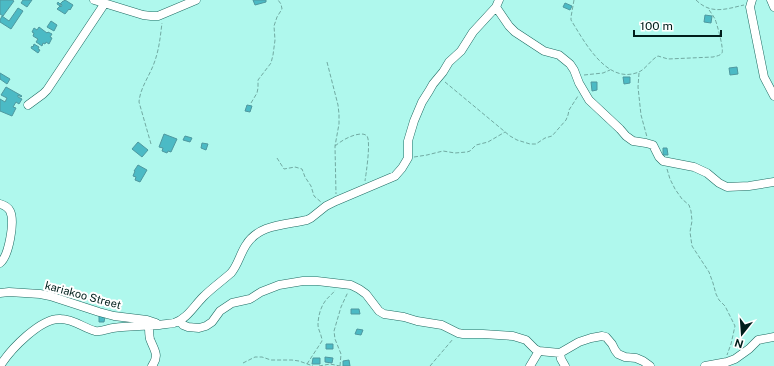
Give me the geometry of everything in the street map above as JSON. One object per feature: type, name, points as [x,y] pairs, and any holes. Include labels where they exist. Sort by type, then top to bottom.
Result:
[{"type":"street","points":[[94,0],[111,3],[143,15],[151,16],[164,14],[196,0]]},
{"type":"street","points":[[771,0],[774,7]]},
{"type":"street","points":[[751,2],[750,7],[764,77],[774,96]]},
{"type":"street","points":[[28,105],[47,90],[111,3]]},
{"type":"street","points":[[0,366],[6,357],[29,334],[40,325],[54,319],[71,321],[100,331],[134,326],[173,324],[180,321],[188,315],[204,296],[231,273],[246,245],[254,236],[269,227],[312,218],[321,210],[336,201],[395,176],[406,163],[408,158],[408,141],[422,102],[433,84],[444,72],[448,62],[461,51],[473,32],[498,3],[508,26],[544,50],[559,55],[570,64],[589,100],[633,141],[649,143],[654,147],[659,157],[666,162],[694,167],[707,173],[719,183],[727,187],[749,186],[774,182]]},
{"type":"street","points":[[0,204],[4,205],[10,210],[12,217],[11,230],[5,257],[0,263]]},
{"type":"street","points":[[180,321],[183,325],[188,327],[200,328],[212,322],[220,311],[232,303],[250,299],[261,292],[279,285],[303,281],[317,281],[351,285],[360,289],[382,313],[442,325],[458,333],[468,335],[483,334],[512,336],[526,340],[539,351],[560,353],[579,342],[591,338],[602,336],[606,337],[618,354],[625,357],[636,358],[650,366]]},
{"type":"street","name":"kariakoo Street","points":[[0,293],[9,292],[50,296],[114,316],[147,320],[160,325]]},
{"type":"street","points":[[149,326],[149,337],[156,355],[152,366]]},
{"type":"street","points":[[705,366],[727,362],[744,352],[758,340],[774,337]]},
{"type":"street","points":[[530,366],[539,351]]},
{"type":"street","points":[[560,353],[561,359],[565,366]]},
{"type":"path","points":[[251,103],[257,93],[258,80],[271,63],[275,40],[274,26],[282,9],[278,0]]},
{"type":"path","points":[[574,0],[571,20],[588,46],[610,70],[624,74],[639,72],[658,56],[668,59],[713,57],[722,54],[720,36],[715,18],[708,8]]},
{"type":"path","points":[[696,0],[702,6],[718,10],[751,2]]},
{"type":"path","points":[[151,144],[139,102],[140,95],[160,48],[164,14]]},
{"type":"path","points":[[326,62],[338,105],[339,114],[339,124],[335,146],[336,201]]},
{"type":"path","points":[[576,75],[603,73],[610,70]]},
{"type":"path","points":[[639,72],[638,87],[641,115],[649,143]]},
{"type":"path","points":[[439,78],[505,132],[517,140],[530,144],[536,144],[545,138],[552,136],[566,120],[569,110],[583,89]]},
{"type":"path","points":[[408,158],[443,151],[455,153],[467,152],[476,145],[488,142],[505,132]]},
{"type":"path","points":[[335,146],[347,138],[357,134],[367,136],[368,155],[364,190]]},
{"type":"path","points":[[277,158],[284,169],[295,167],[302,169],[305,178],[311,186],[314,196],[321,201],[321,210]]},
{"type":"path","points":[[666,162],[670,179],[675,189],[682,199],[689,205],[691,211],[692,221],[690,232],[692,246],[709,272],[716,294],[725,306],[735,326],[727,354],[727,362]]},
{"type":"path","points":[[307,364],[322,341],[318,324],[323,304],[334,292],[338,284]]},
{"type":"path","points":[[319,366],[330,364],[340,366],[341,354],[335,339],[334,331],[341,307],[351,285]]},
{"type":"path","points":[[430,366],[458,333]]},
{"type":"path","points":[[243,363],[258,356],[271,360],[299,361],[313,366]]},
{"type":"building","points":[[0,0],[14,1],[3,16],[0,14]]},
{"type":"building","points":[[23,0],[32,0],[27,7],[21,3]]},
{"type":"building","points":[[65,0],[73,5],[65,14],[57,9],[60,6],[57,4],[58,2],[60,4]]},
{"type":"building","points":[[253,0],[266,0],[266,2],[255,5]]},
{"type":"building","points":[[565,3],[572,6],[570,10],[563,7]]},
{"type":"building","points":[[18,8],[23,11],[11,29],[0,22],[2,16],[9,21]]},
{"type":"building","points":[[705,15],[712,16],[711,23],[704,22]]},
{"type":"building","points":[[51,21],[57,25],[54,31],[47,27]]},
{"type":"building","points":[[39,27],[47,33],[52,34],[49,44],[46,42],[45,44],[43,43],[42,46],[36,42],[38,39],[33,36],[34,33],[32,32],[34,28],[37,30]]},
{"type":"building","points":[[34,44],[39,47],[38,49],[40,50],[38,53],[31,48]]},
{"type":"building","points":[[737,67],[738,74],[730,75],[729,68]]},
{"type":"building","points":[[0,73],[10,79],[7,84],[0,79]]},
{"type":"building","points":[[623,77],[630,77],[630,83],[624,84]]},
{"type":"building","points":[[591,82],[597,82],[597,90],[592,91]]},
{"type":"building","points":[[6,87],[22,96],[21,97],[18,95],[18,97],[22,99],[19,104],[16,102],[13,107],[16,108],[12,116],[0,111],[0,99],[5,102],[7,98],[1,95]]},
{"type":"building","points":[[247,105],[252,106],[250,112],[245,111]]},
{"type":"building","points":[[164,134],[177,139],[171,152],[168,151],[167,153],[162,151],[163,148],[159,147]]},
{"type":"building","points":[[185,136],[192,138],[190,142],[183,140]]},
{"type":"building","points":[[138,142],[148,150],[142,157],[132,149]]},
{"type":"building","points":[[202,143],[208,144],[206,150],[201,148]]},
{"type":"building","points":[[663,148],[667,148],[668,155],[663,155]]},
{"type":"building","points":[[138,165],[147,170],[140,182],[135,180],[136,177],[133,176]]},
{"type":"building","points":[[351,309],[359,309],[360,314],[351,314]]},
{"type":"building","points":[[99,316],[105,317],[104,322],[99,322]]},
{"type":"building","points":[[357,329],[363,330],[361,335],[355,334]]},
{"type":"building","points":[[326,344],[333,344],[333,349],[326,349]]},
{"type":"building","points":[[325,357],[333,358],[332,363],[325,362]]},
{"type":"building","points":[[313,358],[320,358],[320,364],[312,364]]},
{"type":"building","points":[[349,360],[350,366],[343,366],[343,361]]}]
